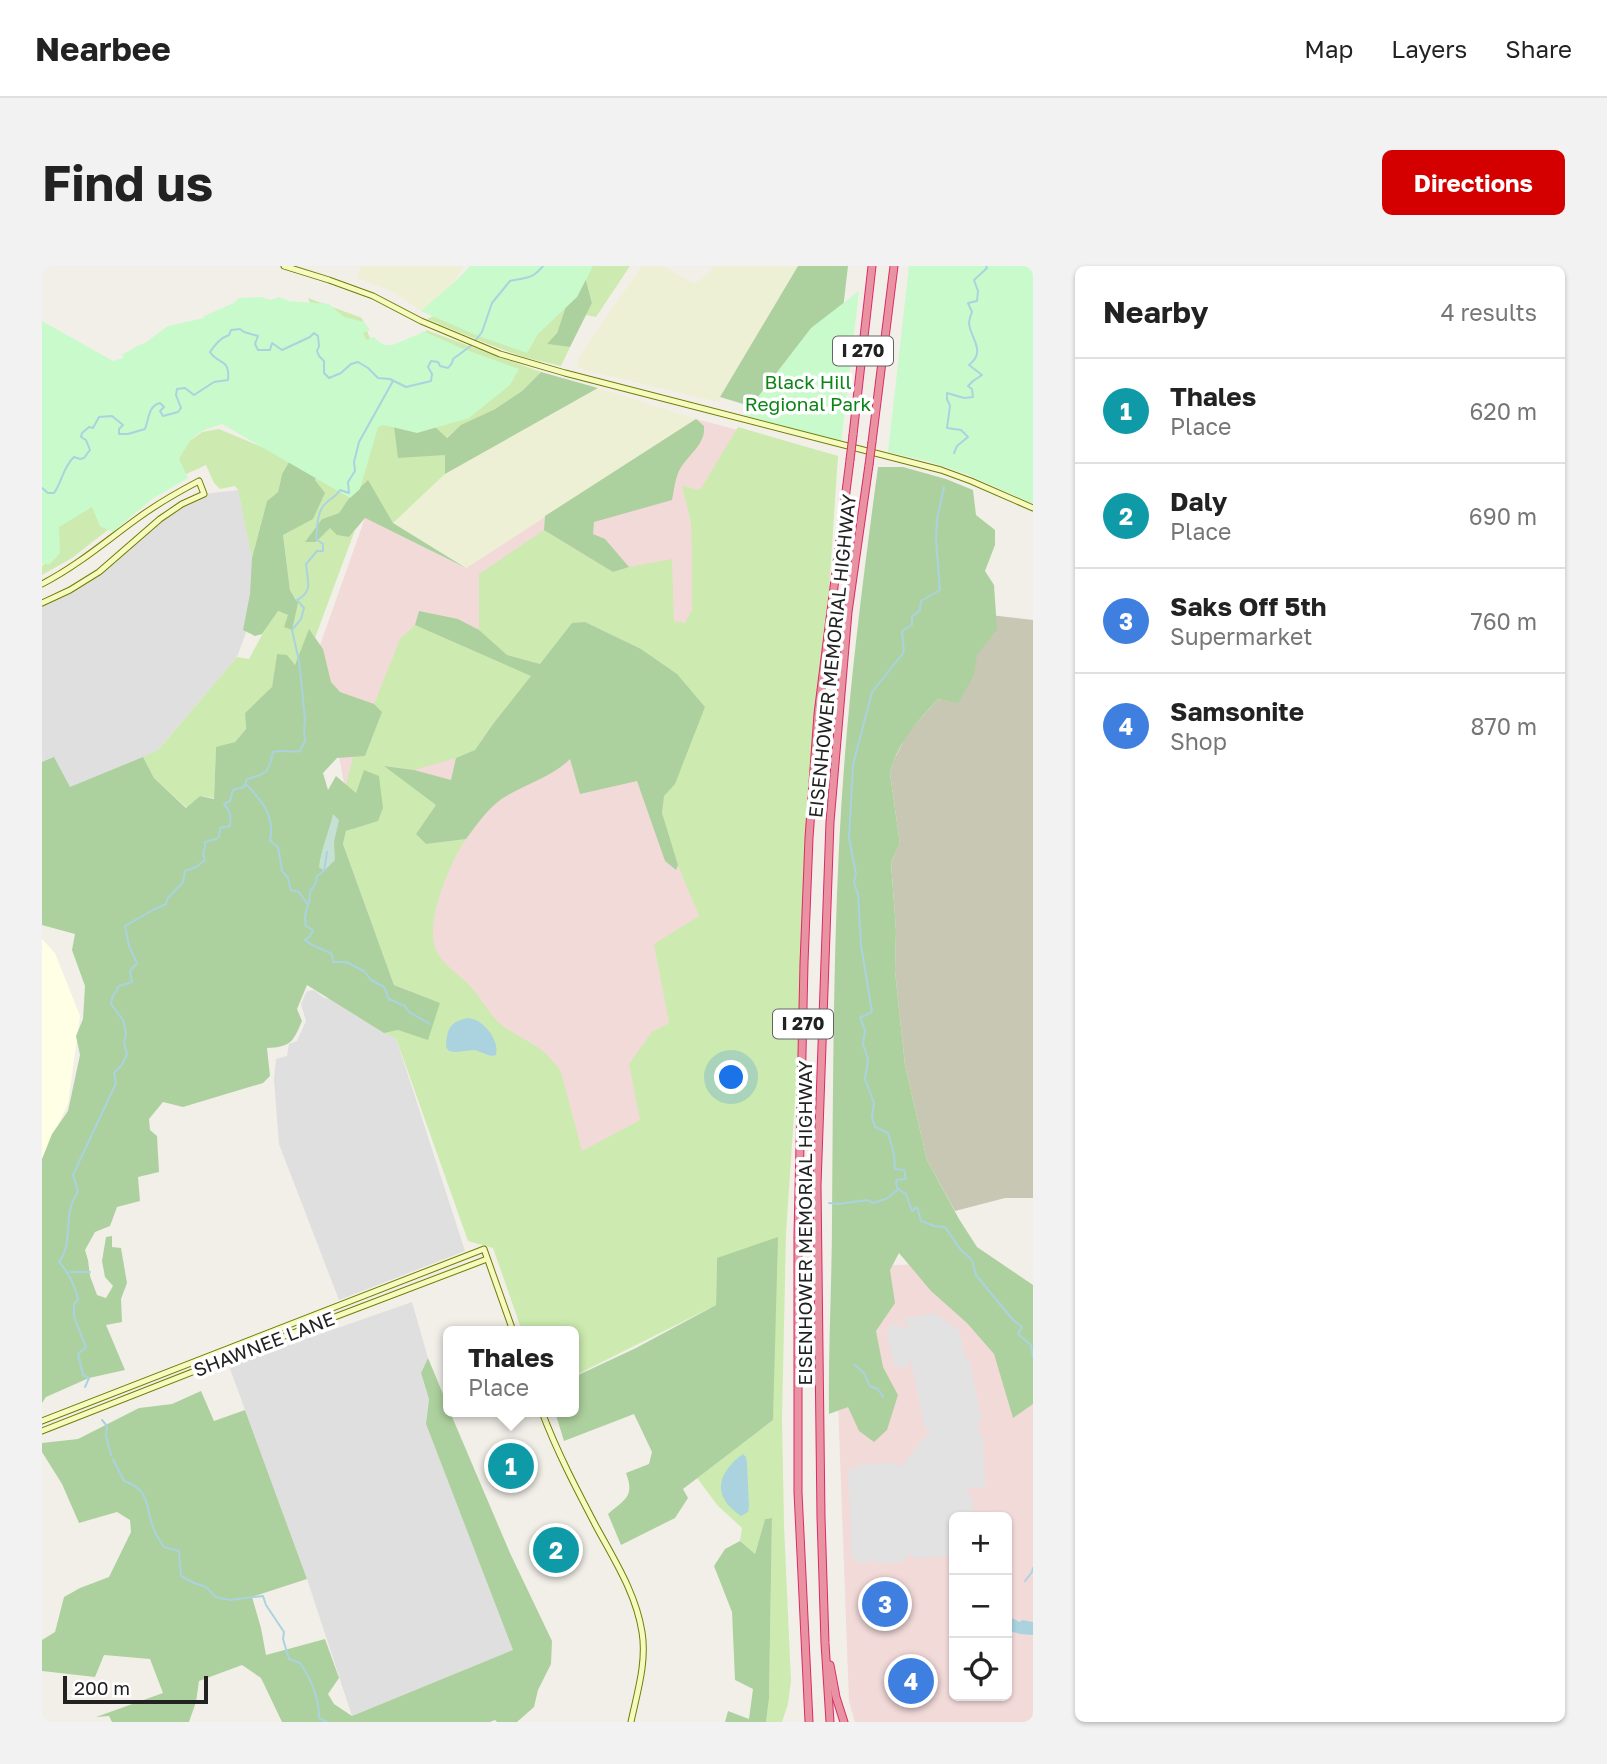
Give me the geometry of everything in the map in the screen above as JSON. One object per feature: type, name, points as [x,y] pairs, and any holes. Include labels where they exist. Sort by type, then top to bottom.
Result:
[{"type":"highway","name":"EISENHOWER MEMORIAL HIGHWAY","points":[[807,1722],[798,1492],[798,1248],[809,838],[818,714],[872,266]]},
{"type":"highway","name":"EISENHOWER MEMORIAL HIGHWAY","points":[[830,1722],[820,1503],[817,1185],[830,822],[848,612],[873,442],[894,266]]},
{"type":"highway","points":[[825,1643],[844,1722]]},
{"type":"street","points":[[284,266],[373,296],[478,346],[538,366],[941,470],[1033,508]]},
{"type":"street","points":[[42,584],[86,558],[172,495],[199,481],[204,494],[182,504],[160,519],[99,572],[42,603]]},
{"type":"street","name":"SHAWNEE LANE","points":[[42,1421],[484,1249],[487,1259],[42,1431]]},
{"type":"street","points":[[487,1259],[511,1326]]},
{"type":"street","points":[[544,1417],[560,1457],[636,1604],[643,1651],[641,1677],[631,1722]]},
{"type":"shaded area","points":[[360,266],[463,267],[451,286],[421,311],[392,291],[357,278]]},
{"type":"shaded area","points":[[642,266],[663,266],[694,284],[709,273],[713,266],[798,266],[720,397],[720,402],[584,370],[577,366],[579,356]]},
{"type":"shaded area","points":[[598,388],[696,419],[466,568],[393,523],[445,474]]},
{"type":"shaded area","points":[[696,419],[838,456],[800,748],[576,1326],[572,1326],[370,923],[319,648],[365,518],[466,568]]},
{"type":"shaded area","points":[[238,490],[253,558],[252,616],[237,657],[158,750],[129,765],[69,788],[51,761],[42,762],[42,603],[99,572],[160,519],[204,494]]},
{"type":"shaded area","points":[[990,615],[1033,620],[1033,1198],[1005,1198],[955,1211],[927,1160],[905,1065],[895,971],[896,930],[891,862],[900,844],[890,773],[907,734],[938,699],[958,702]]},
{"type":"shaded area","points":[[333,814],[339,820],[334,842],[335,860],[324,871],[319,867],[320,860]]},
{"type":"shaded area","points":[[42,939],[55,953],[80,1016],[68,1104],[42,1159]]},
{"type":"shaded area","points":[[314,990],[324,998],[342,1001],[396,1038],[465,1251],[339,1300],[279,1144],[274,1079],[276,1059],[287,1056],[289,1044],[297,1041],[306,1021],[301,1004],[307,991]]},
{"type":"shaded area","points":[[928,1264],[1033,1377],[1033,1722],[855,1722],[849,1702],[833,1267]]},
{"type":"shaded area","points":[[412,1302],[428,1358],[421,1373],[429,1399],[426,1424],[514,1650],[352,1716],[307,1579],[229,1366]]},
{"type":"shaded area","points":[[934,1313],[959,1330],[965,1358],[969,1358],[982,1420],[978,1421],[979,1435],[983,1435],[985,1487],[968,1488],[969,1497],[973,1497],[973,1511],[949,1512],[949,1556],[912,1558],[910,1554],[903,1562],[879,1563],[871,1559],[870,1563],[856,1563],[856,1559],[852,1559],[848,1469],[856,1469],[856,1465],[903,1465],[930,1433],[929,1429],[925,1430],[911,1362],[908,1367],[899,1369],[894,1365],[886,1330],[890,1330],[889,1326],[898,1324],[900,1328],[910,1326],[902,1319]]},
{"type":"green space","points":[[470,266],[593,266],[577,297],[538,334],[527,353],[421,311]]},
{"type":"green space","points":[[587,266],[630,266],[596,317],[586,315],[592,303],[584,273]]},
{"type":"green space","points":[[798,266],[848,266],[829,430],[720,397]]},
{"type":"green space","name":"Black Hill Regional Park","points":[[909,266],[1033,266],[1033,504],[966,474],[888,452]]},
{"type":"green space","points":[[584,273],[592,303],[570,347],[547,344],[557,333],[566,306]]},
{"type":"green space","name":"Black Hill Regional Park","points":[[859,291],[841,443],[744,415],[811,328]]},
{"type":"green space","points":[[261,297],[329,304],[344,317],[364,322],[370,330],[363,333],[366,340],[374,337],[382,344],[390,345],[423,331],[519,369],[510,385],[469,418],[417,433],[384,425],[378,427],[360,489],[350,498],[222,424],[206,430],[192,439],[179,459],[188,478],[152,499],[113,532],[100,526],[92,507],[59,527],[60,553],[50,564],[42,564],[42,321],[113,361],[123,358],[122,355],[145,343],[168,326],[204,318],[239,298]]},
{"type":"green space","points":[[308,298],[362,318],[372,343],[350,350],[423,342],[426,330],[541,372],[522,391],[495,409],[462,425],[446,438],[433,425],[445,455],[445,474],[393,523],[349,498],[339,513],[322,519],[306,541],[316,542],[330,528],[349,537],[355,530],[315,638],[309,630],[295,666],[277,655],[272,688],[245,713],[246,729],[235,742],[216,748],[214,798],[200,796],[187,808],[154,778],[143,757],[158,750],[237,657],[249,659],[277,611],[289,615],[297,600],[290,590],[283,535],[322,469],[293,455],[282,474],[278,492],[267,501],[252,558],[235,486],[220,489],[214,483],[206,465],[178,478],[173,476],[184,445],[202,432],[219,429],[274,452],[284,394],[42,467],[316,318]]},
{"type":"green space","points":[[566,306],[557,333],[548,344],[570,347],[561,366],[523,357],[427,319],[442,312]]},
{"type":"green space","points":[[541,372],[598,388],[445,474],[445,455],[398,458],[393,419],[433,425],[447,438],[461,425],[495,409],[522,391]]},
{"type":"green space","points":[[696,419],[704,426],[704,433],[679,471],[672,500],[594,522],[593,534],[605,539],[629,567],[613,572],[544,530],[545,516]]},
{"type":"green space","points":[[738,427],[838,456],[786,1234],[782,1419],[791,1681],[782,1722],[766,1722],[769,1699],[772,1518],[765,1519],[755,1554],[740,1541],[742,1528],[718,1506],[697,1478],[773,1420],[717,1258],[716,1305],[579,1374],[579,1326],[520,1326],[493,1248],[468,1241],[396,1038],[384,1033],[398,1030],[411,991],[394,985],[343,844],[346,831],[378,821],[356,793],[346,785],[353,757],[365,756],[381,712],[374,704],[400,639],[415,625],[532,676],[475,750],[414,770],[386,766],[436,805],[416,834],[426,844],[466,839],[446,877],[436,909],[433,938],[439,956],[472,988],[498,1022],[548,1055],[561,1072],[582,1151],[640,1120],[629,1064],[652,1032],[669,1023],[654,944],[699,916],[668,838],[662,807],[664,796],[675,784],[677,674],[641,649],[585,622],[572,624],[540,664],[507,655],[479,630],[479,574],[544,530],[613,572],[672,559],[674,621],[685,623],[692,610],[692,550],[691,523],[682,486],[700,490]]},
{"type":"green space","points":[[293,455],[322,469],[315,480],[325,493],[313,519],[283,535],[290,590],[298,603],[292,630],[284,627],[288,615],[278,611],[262,634],[255,636],[243,630],[250,594],[252,558],[267,501],[278,492],[282,474]]},
{"type":"green space","points":[[878,467],[903,467],[973,490],[976,515],[995,530],[995,545],[985,571],[994,585],[997,629],[977,655],[974,675],[958,703],[938,699],[903,742],[890,773],[900,844],[891,862],[896,930],[895,971],[905,1065],[927,1160],[977,1247],[1033,1285],[1033,1404],[1013,1418],[994,1354],[967,1323],[931,1291],[899,1253],[890,1270],[895,1303],[876,1331],[883,1367],[898,1395],[887,1430],[874,1442],[859,1431],[848,1407],[829,1414],[829,1390],[834,986],[839,847],[849,704]]},
{"type":"green space","points":[[368,480],[393,523],[466,568],[365,518],[349,537],[337,535],[330,528],[316,542],[305,542],[322,519],[339,513],[349,498]]},
{"type":"green space","points":[[91,499],[109,529],[72,558],[42,575],[42,566],[56,555],[56,519]]},
{"type":"green space","points":[[419,611],[458,619],[479,630],[507,655],[540,664],[572,623],[585,622],[641,649],[677,674],[705,707],[675,784],[664,796],[662,813],[678,865],[676,870],[665,861],[637,781],[580,794],[570,759],[548,775],[502,799],[466,839],[426,844],[416,834],[436,805],[384,766],[414,770],[451,780],[456,758],[475,750],[531,676],[415,625]]},
{"type":"green space","points":[[309,629],[323,649],[331,682],[340,692],[374,704],[382,712],[365,756],[337,758],[323,773],[328,790],[336,776],[356,793],[364,770],[379,776],[383,808],[378,821],[346,831],[343,844],[394,985],[440,1003],[428,1040],[398,1030],[384,1033],[307,985],[297,1009],[302,1021],[293,1039],[286,1045],[267,1048],[270,1076],[263,1083],[183,1107],[163,1102],[149,1119],[150,1130],[157,1136],[159,1172],[138,1177],[140,1201],[117,1207],[110,1226],[95,1232],[85,1250],[97,1295],[106,1298],[113,1286],[105,1277],[102,1261],[106,1237],[112,1236],[112,1247],[121,1248],[127,1283],[121,1299],[122,1322],[106,1325],[125,1370],[89,1378],[46,1397],[42,1403],[42,1159],[52,1134],[68,1111],[80,1055],[76,1036],[83,1019],[85,986],[72,950],[75,934],[42,925],[42,762],[54,757],[70,787],[143,757],[154,778],[186,808],[200,796],[214,799],[216,747],[235,742],[246,729],[245,713],[272,687],[277,654],[287,655],[295,665]]},
{"type":"green space","points":[[778,1237],[773,1420],[683,1489],[688,1498],[675,1518],[621,1545],[608,1514],[624,1501],[629,1493],[626,1473],[649,1464],[652,1452],[634,1414],[564,1441],[557,1417],[579,1417],[579,1375],[716,1305],[717,1258]]},
{"type":"green space","points":[[428,1358],[443,1394],[443,1417],[452,1417],[510,1553],[552,1641],[551,1664],[538,1690],[534,1707],[517,1722],[282,1722],[261,1678],[242,1665],[199,1681],[189,1722],[112,1722],[109,1716],[96,1717],[163,1693],[150,1659],[104,1655],[95,1677],[42,1671],[42,1640],[55,1632],[64,1597],[109,1577],[131,1532],[130,1520],[117,1512],[79,1523],[62,1484],[42,1452],[42,1443],[78,1439],[139,1408],[172,1404],[201,1391],[214,1421],[245,1410],[307,1579],[252,1597],[266,1655],[325,1639],[339,1678],[328,1694],[334,1704],[352,1716],[513,1650],[426,1424],[429,1399],[421,1373]]},
{"type":"green space","points":[[772,1518],[769,1699],[766,1722],[725,1722],[728,1711],[749,1719],[753,1689],[735,1680],[732,1612],[714,1566],[725,1549],[740,1541],[755,1554],[765,1519]]},
{"type":"water","points":[[468,1018],[479,1022],[489,1031],[497,1049],[496,1055],[491,1056],[475,1050],[449,1051],[446,1047],[450,1027]]},
{"type":"water","points":[[743,1454],[747,1463],[749,1507],[748,1512],[741,1516],[725,1501],[721,1485],[727,1469]]},
{"type":"water","points":[[1012,1618],[1020,1622],[1033,1622],[1033,1635],[1012,1632]]},
{"type":"waterway","points":[[475,341],[482,332],[492,303],[510,281],[532,276],[543,266]]},
{"type":"waterway","points":[[954,453],[957,446],[968,437],[961,430],[947,428],[950,406],[947,393],[964,398],[973,397],[972,389],[968,386],[982,375],[969,365],[977,355],[977,350],[970,329],[972,312],[968,303],[977,301],[978,291],[974,280],[986,266]]},
{"type":"waterway","points":[[42,488],[48,493],[54,493],[70,461],[74,457],[84,458],[90,450],[86,440],[81,437],[82,433],[89,427],[93,428],[99,417],[112,416],[123,425],[119,434],[128,434],[145,429],[151,410],[160,403],[164,407],[160,411],[163,416],[178,412],[181,408],[176,395],[177,389],[185,388],[194,395],[214,382],[228,380],[225,364],[210,352],[231,330],[240,329],[258,336],[255,344],[258,350],[270,350],[272,343],[282,350],[314,333],[318,336],[317,351],[324,361],[324,373],[329,378],[358,362],[378,378],[390,379],[406,387],[431,381],[432,374],[428,367],[431,361],[448,368],[453,359],[472,345]]},
{"type":"waterway","points":[[85,1387],[89,1378],[83,1375],[78,1354],[86,1347],[74,1317],[74,1304],[78,1300],[71,1280],[59,1262],[67,1242],[71,1206],[78,1191],[73,1175],[116,1083],[114,1073],[127,1054],[123,1020],[111,1004],[119,986],[132,982],[130,971],[137,963],[129,946],[125,926],[166,904],[183,882],[185,871],[205,860],[205,842],[219,837],[220,828],[230,826],[230,814],[224,804],[230,801],[233,790],[244,787],[247,779],[266,771],[273,752],[300,751],[305,741],[299,661],[292,630],[301,619],[304,608],[297,600],[308,589],[306,564],[317,551],[323,551],[323,544],[316,539],[320,513],[324,505],[340,490],[349,493],[348,482],[355,471],[354,462],[359,442],[393,381]]},
{"type":"waterway","points":[[944,487],[936,540],[940,590],[921,601],[920,610],[912,617],[912,625],[902,631],[904,652],[872,692],[853,765],[849,838],[856,874],[854,883],[858,894],[861,945],[872,1012],[860,1018],[865,1030],[863,1044],[868,1060],[865,1079],[874,1103],[872,1117],[875,1127],[888,1133],[895,1169],[904,1170],[906,1179],[896,1180],[897,1188],[906,1194],[912,1211],[917,1207],[921,1221],[945,1227],[960,1249],[972,1260],[976,1275],[1013,1320],[1022,1327],[1018,1334],[1031,1345],[1033,1357]]},
{"type":"waterway","points":[[246,784],[258,797],[269,817],[270,841],[278,847],[282,871],[288,878],[291,890],[299,892],[308,905]]},
{"type":"waterway","points":[[327,852],[324,871],[317,876],[310,891],[305,921],[306,926],[313,930],[305,940],[332,954],[333,962],[346,962],[364,971],[371,980],[384,987],[389,999],[405,1006],[409,1012],[430,1024]]},
{"type":"waterway","points":[[829,1203],[868,1200],[873,1203],[886,1199],[899,1189]]},
{"type":"waterway","points":[[70,1272],[90,1272]]},
{"type":"waterway","points":[[855,1365],[864,1373],[870,1386],[878,1389],[883,1397]]},
{"type":"waterway","points":[[102,1420],[107,1426],[106,1436],[111,1455]]},
{"type":"waterway","points":[[113,1459],[124,1481],[142,1493],[154,1530],[164,1547],[179,1551],[181,1576],[206,1587],[216,1597],[230,1600],[263,1596],[284,1632],[283,1639],[289,1659],[300,1663],[304,1669],[316,1696],[319,1718],[327,1722]]},
{"type":"waterway","points":[[1025,1581],[1033,1568]]},
{"type":"place","name":"Thales","points":[[511,1466]]},
{"type":"place","name":"Daly","points":[[556,1550]]},
{"type":"place","name":"Saks Off 5th","points":[[885,1604]]},
{"type":"place","name":"Samsonite","points":[[911,1681]]}]
